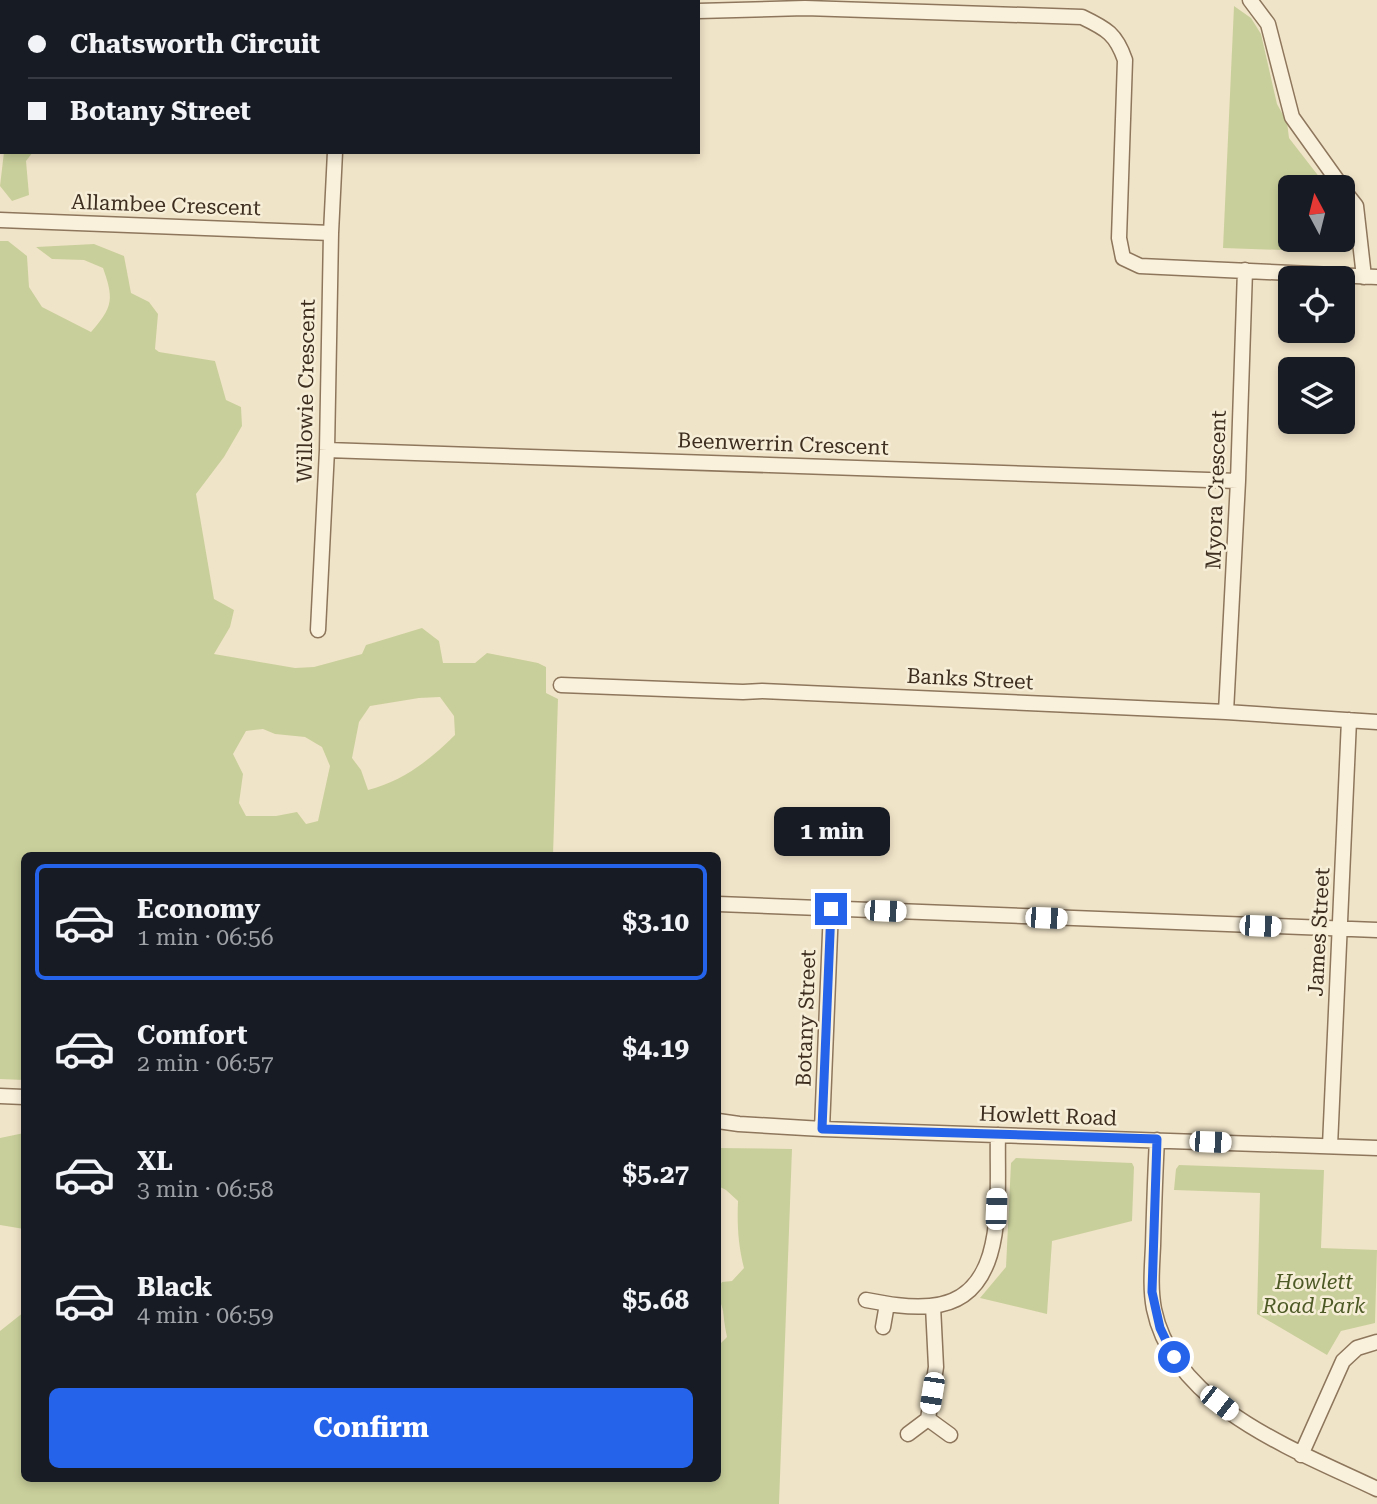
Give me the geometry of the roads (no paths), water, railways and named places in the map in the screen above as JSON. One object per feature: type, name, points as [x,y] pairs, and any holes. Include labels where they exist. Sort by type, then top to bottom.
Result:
[{"type":"street","points":[[1250,0],[1268,24],[1292,117],[1333,175]]},
{"type":"street","points":[[700,11],[805,8],[1082,17],[1105,28],[1118,40],[1125,60],[1119,238],[1124,258],[1140,266],[1371,277],[1355,205]]},
{"type":"street","name":"Willowie Crescent","points":[[318,630],[327,450],[335,154]]},
{"type":"street","name":"Allambee Crescent","points":[[0,220],[331,233]]},
{"type":"street","name":"Myora Crescent","points":[[1226,712],[1245,270]]},
{"type":"street","name":"Beenwerrin Crescent","points":[[327,450],[1238,481]]},
{"type":"street","name":"Banks Street","points":[[561,685],[776,691],[1226,712],[1377,722]]},
{"type":"street","name":"James Street","points":[[1330,1146],[1349,720]]},
{"type":"street","points":[[721,904],[1377,930]]},
{"type":"street","name":"Botany Street","points":[[822,1129],[831,909]]},
{"type":"street","points":[[0,1096],[21,1097]]},
{"type":"street","name":"Howlett Road","points":[[721,1121],[822,1129],[1377,1148]]},
{"type":"street","points":[[866,1300],[887,1304],[933,1306],[962,1296],[982,1277],[993,1251],[998,1135]]},
{"type":"street","points":[[1157,1139],[1152,1292],[1160,1328],[1174,1357],[1202,1390],[1235,1416],[1301,1455],[1377,1489]]},
{"type":"street","points":[[883,1328],[887,1304]]},
{"type":"street","points":[[908,1434],[928,1419],[936,1367],[933,1306]]},
{"type":"street","points":[[1301,1455],[1343,1361],[1357,1348],[1377,1342]]},
{"type":"street","points":[[928,1419],[950,1436]]},
{"type":"park label","name":"Howlett Road Park","points":[[1314,1294]]}]
